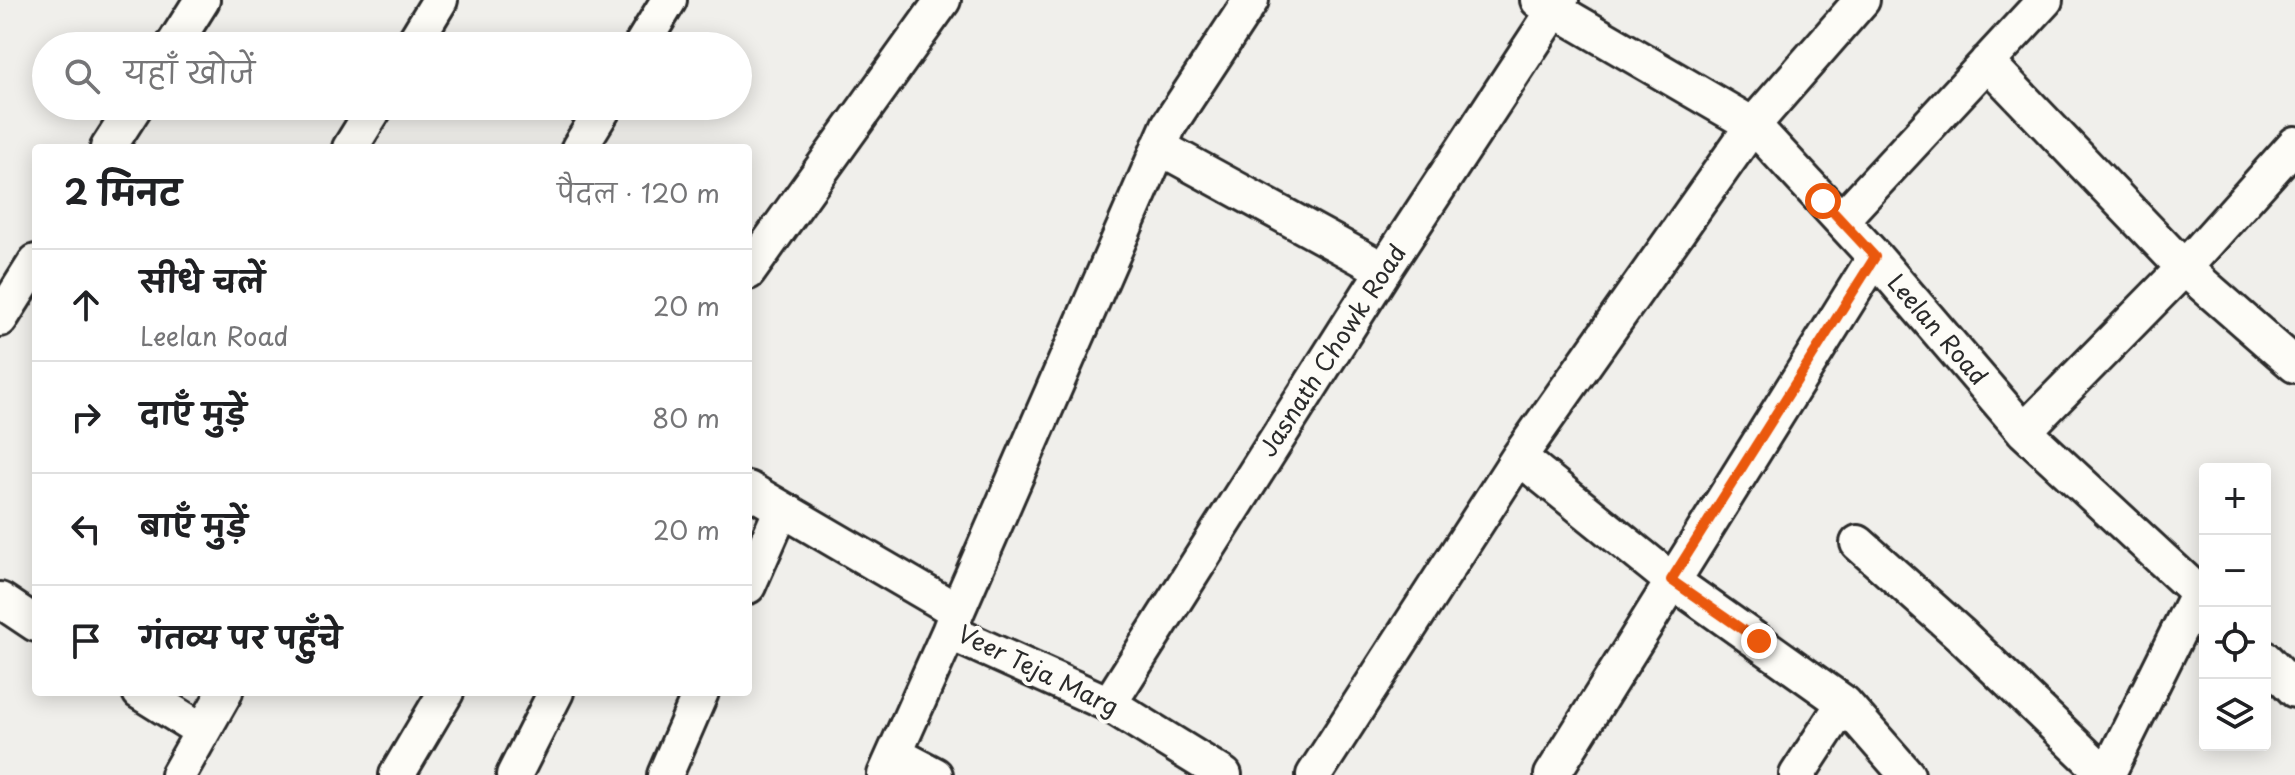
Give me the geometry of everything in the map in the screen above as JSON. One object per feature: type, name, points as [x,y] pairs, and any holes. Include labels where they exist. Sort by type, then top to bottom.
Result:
[{"type":"street","points":[[182,32],[202,0]]},
{"type":"street","points":[[421,32],[440,0]]},
{"type":"street","points":[[650,32],[669,0]]},
{"type":"street","points":[[752,266],[943,0]]},
{"type":"street","points":[[935,775],[890,765],[1169,125],[1251,0]]},
{"type":"street","points":[[1314,775],[1519,457],[1753,125],[1862,0]]},
{"type":"street","points":[[1841,220],[2045,0]]},
{"type":"street","name":"Leelan Road","points":[[1551,4],[1753,125],[1875,257],[2024,431],[2199,592]]},
{"type":"street","name":"Jasnath Chowk Road","points":[[1109,704],[1551,4]]},
{"type":"street","points":[[1987,62],[2184,268],[2295,365]]},
{"type":"street","points":[[111,144],[126,120]]},
{"type":"street","points":[[352,144],[367,120]]},
{"type":"street","points":[[581,144],[596,120]]},
{"type":"street","points":[[2024,431],[2184,268],[2295,144]]},
{"type":"street","points":[[1159,147],[1384,270]]},
{"type":"street","points":[[1552,775],[1875,257]]},
{"type":"street","points":[[0,319],[32,268]]},
{"type":"street","points":[[1519,457],[1671,580],[1844,703],[1907,775]]},
{"type":"street","name":"Veer Teja Marg","points":[[752,492],[953,621],[1109,704],[1216,773]]},
{"type":"street","points":[[752,577],[781,511]]},
{"type":"street","points":[[1858,543],[1961,635],[2107,775],[2199,601]]},
{"type":"street","points":[[0,600],[32,621]]},
{"type":"street","points":[[2271,665],[2295,690]]},
{"type":"street","points":[[146,696],[201,730]]},
{"type":"street","points":[[186,773],[201,730],[222,696]]},
{"type":"street","points":[[397,775],[444,696]]},
{"type":"street","points":[[514,775],[554,696]]},
{"type":"street","points":[[665,775],[699,696]]},
{"type":"street","points":[[1797,775],[1844,703]]},
{"type":"route","points":[[1759,641],[1671,580],[1875,257],[1823,201]]}]
